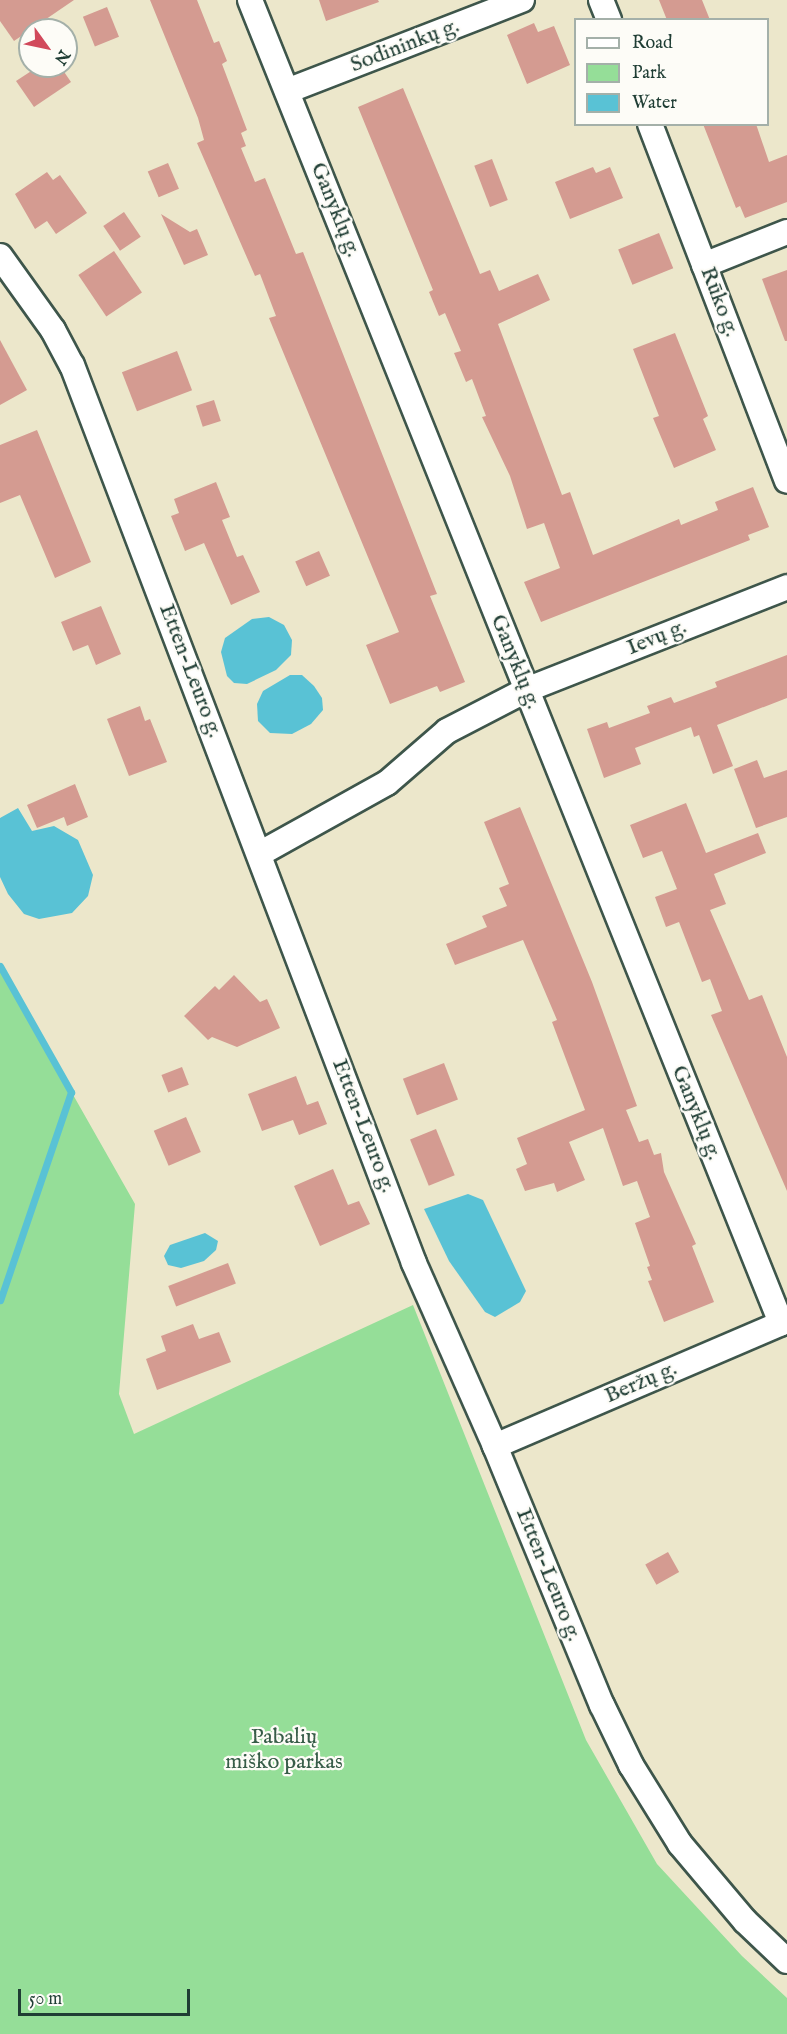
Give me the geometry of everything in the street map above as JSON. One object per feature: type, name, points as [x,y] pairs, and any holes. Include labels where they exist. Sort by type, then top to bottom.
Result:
[{"type":"street","name":"Ganyklų g.","points":[[250,0],[526,690],[784,1322]]},
{"type":"street","name":"Sodininkų g.","points":[[287,91],[522,0]]},
{"type":"street","points":[[601,0],[608,18]]},
{"type":"street","name":"Rūko g.","points":[[651,126],[787,481]]},
{"type":"street","points":[[704,265],[787,232]]},
{"type":"street","name":"Etten-Leuro g.","points":[[0,256],[52,330],[72,365],[261,853],[414,1263],[495,1446],[602,1705],[631,1765],[680,1844],[745,1921],[787,1961]]},
{"type":"street","name":"Ievų g.","points":[[261,853],[387,783],[447,731],[526,690],[787,587]]},
{"type":"street","name":"Beržų g.","points":[[495,1446],[784,1322]]},
{"type":"green space","name":"Pabalių miško parkas","points":[[0,966],[135,1204],[119,1394],[134,1434],[413,1305],[586,1740],[657,1864],[742,1956],[787,1998],[787,2034],[0,2034]]},
{"type":"water","points":[[269,617],[284,625],[292,640],[291,655],[276,670],[247,684],[234,683],[227,676],[221,652],[225,638],[252,619]]},
{"type":"water","points":[[290,675],[302,675],[314,686],[322,698],[323,710],[311,724],[292,734],[270,733],[258,721],[257,704],[263,691]]},
{"type":"water","points":[[18,808],[32,831],[54,826],[78,840],[93,875],[88,896],[72,913],[39,919],[24,914],[8,894],[0,877],[0,818]]},
{"type":"water","points":[[468,1194],[483,1200],[526,1291],[520,1302],[495,1317],[485,1312],[449,1261],[424,1209]]},
{"type":"water","points":[[205,1233],[218,1241],[216,1250],[204,1261],[181,1268],[168,1265],[164,1256],[170,1245]]},
{"type":"building","points":[[0,0],[74,0],[48,18],[18,18],[18,38],[14,41],[0,21]]},
{"type":"building","points":[[150,0],[197,0],[214,43],[219,41],[227,61],[222,64],[247,130],[241,133],[246,146],[241,148],[255,182],[265,178],[296,254],[303,252],[437,594],[430,596],[465,682],[440,692],[437,686],[390,704],[366,645],[399,632],[269,318],[276,316],[260,274],[255,276],[197,143],[204,140],[198,118]]},
{"type":"building","points":[[319,0],[378,0],[379,2],[326,21]]},
{"type":"building","points":[[659,0],[702,0],[709,18],[666,18]]},
{"type":"building","points":[[107,7],[119,37],[95,46],[83,17]]},
{"type":"building","points":[[534,23],[538,32],[554,26],[570,65],[527,84],[507,35]]},
{"type":"building","points":[[21,78],[68,78],[71,82],[34,107],[16,81]]},
{"type":"building","points":[[403,88],[480,274],[490,270],[499,291],[538,274],[550,300],[498,324],[562,495],[570,492],[593,555],[679,519],[681,525],[718,510],[715,502],[753,487],[769,527],[748,535],[750,540],[541,622],[524,582],[560,568],[544,523],[527,529],[510,476],[482,417],[486,416],[472,379],[466,382],[454,353],[461,351],[445,313],[439,316],[429,292],[433,290],[358,107]]},
{"type":"building","points":[[704,126],[757,126],[769,162],[787,155],[787,202],[745,218],[740,206],[736,208]]},
{"type":"building","points":[[492,159],[508,200],[490,207],[474,166]]},
{"type":"building","points":[[168,163],[179,189],[159,197],[148,172]]},
{"type":"building","points":[[593,167],[596,173],[610,167],[623,198],[570,219],[555,182]]},
{"type":"building","points":[[47,172],[53,180],[60,175],[87,213],[56,234],[47,221],[35,229],[15,194]]},
{"type":"building","points":[[124,212],[141,237],[120,251],[103,226]]},
{"type":"building","points":[[161,214],[190,232],[197,229],[208,255],[184,265]]},
{"type":"building","points":[[659,233],[673,268],[632,285],[618,249]]},
{"type":"building","points":[[114,251],[142,292],[106,316],[78,275]]},
{"type":"building","points":[[787,270],[787,341],[785,341],[762,279]]},
{"type":"building","points":[[675,333],[708,416],[703,419],[716,450],[674,468],[653,418],[659,416],[633,349]]},
{"type":"building","points":[[0,340],[27,390],[0,405]]},
{"type":"building","points":[[177,351],[192,390],[137,411],[122,372]]},
{"type":"building","points":[[214,400],[221,421],[203,427],[196,406]]},
{"type":"building","points":[[37,430],[91,562],[55,578],[20,495],[0,503],[0,445]]},
{"type":"building","points":[[216,482],[230,517],[222,520],[237,557],[243,555],[260,592],[231,605],[204,543],[185,551],[171,516],[179,513],[174,499]]},
{"type":"building","points":[[319,551],[330,576],[306,586],[295,562]]},
{"type":"building","points":[[101,606],[121,654],[96,665],[88,645],[73,651],[61,622]]},
{"type":"building","points":[[787,655],[787,698],[717,725],[733,766],[713,774],[699,735],[694,737],[691,727],[635,748],[641,764],[604,778],[587,729],[607,722],[609,728],[650,713],[647,706],[671,697],[674,703],[717,687],[715,682]]},
{"type":"building","points":[[140,706],[145,721],[150,719],[167,762],[129,776],[107,719]]},
{"type":"building","points":[[757,760],[764,778],[787,770],[787,817],[756,828],[734,769]]},
{"type":"building","points":[[75,784],[88,817],[67,826],[64,817],[37,828],[27,805]]},
{"type":"building","points":[[686,803],[706,853],[758,833],[766,853],[714,874],[726,904],[710,910],[749,1000],[762,995],[787,1057],[787,1191],[711,1015],[722,1011],[710,979],[702,982],[679,922],[666,927],[655,897],[677,889],[662,851],[643,858],[630,825]]},
{"type":"building","points":[[520,807],[592,982],[637,1106],[626,1110],[639,1142],[648,1139],[654,1155],[661,1153],[664,1172],[696,1244],[692,1246],[714,1302],[664,1322],[648,1281],[652,1280],[647,1267],[650,1266],[635,1223],[650,1217],[637,1181],[623,1186],[603,1128],[569,1142],[585,1180],[557,1192],[554,1183],[525,1191],[516,1169],[527,1164],[517,1138],[585,1110],[552,1022],[557,1020],[523,940],[455,965],[446,944],[487,927],[482,916],[507,906],[499,888],[509,884],[484,822]]},
{"type":"building","points":[[234,975],[260,1002],[267,999],[280,1028],[237,1047],[212,1037],[208,1040],[184,1016],[215,986],[219,990]]},
{"type":"building","points":[[444,1063],[458,1099],[417,1115],[403,1079]]},
{"type":"building","points":[[182,1067],[189,1085],[168,1093],[161,1075]]},
{"type":"building","points":[[296,1076],[307,1105],[318,1101],[327,1124],[299,1135],[293,1120],[262,1131],[248,1094]]},
{"type":"building","points":[[186,1117],[201,1152],[169,1166],[154,1131]]},
{"type":"building","points":[[436,1129],[455,1175],[429,1186],[410,1139]]},
{"type":"building","points":[[333,1169],[348,1205],[359,1201],[370,1224],[320,1246],[294,1186]]},
{"type":"building","points":[[228,1263],[236,1284],[176,1306],[168,1286]]},
{"type":"building","points":[[193,1324],[199,1339],[219,1332],[231,1362],[157,1390],[146,1359],[166,1351],[161,1336]]},
{"type":"building","points":[[668,1552],[679,1572],[656,1585],[645,1565]]},
{"type":"waterway","points":[[0,966],[71,1092],[0,1300]]}]
